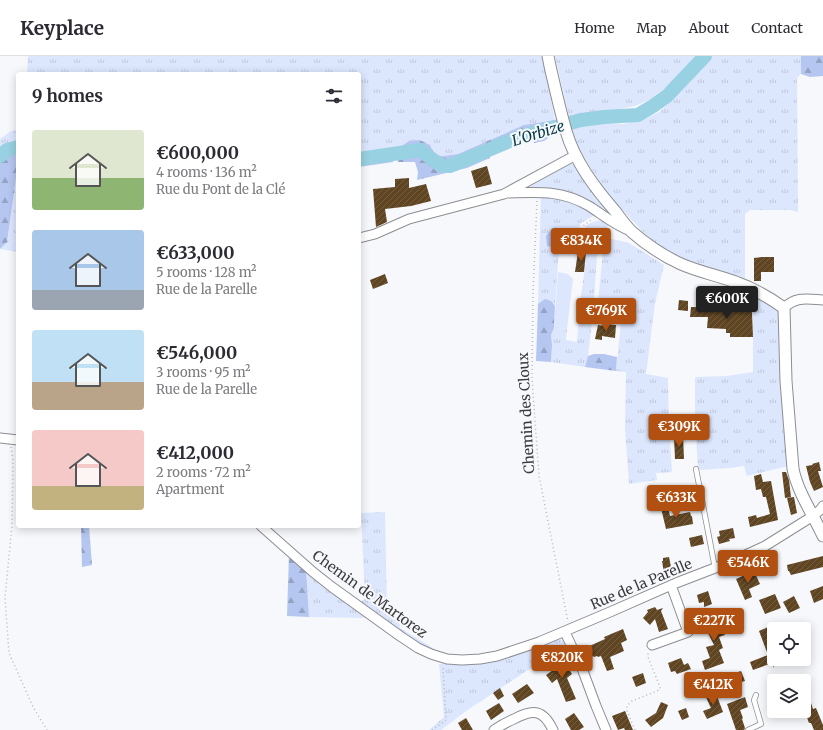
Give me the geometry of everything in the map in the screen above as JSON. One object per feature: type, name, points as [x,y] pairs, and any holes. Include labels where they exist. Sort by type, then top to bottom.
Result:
[{"type":"street","points":[[548,56],[565,128],[576,155],[590,181],[631,231],[652,248],[669,258],[683,265],[755,290],[784,308]]},
{"type":"street","points":[[504,194],[576,155]]},
{"type":"street","points":[[361,238],[375,234],[409,220],[504,194],[537,192],[554,193],[569,197],[588,205],[621,228],[631,231]]},
{"type":"street","points":[[823,300],[795,300],[784,308],[786,381],[792,463],[796,480],[823,536]]},
{"type":"street","points":[[0,438],[14,440]]},
{"type":"street","name":"Rue de la Parelle","points":[[567,631],[671,585],[750,554],[813,516],[823,506]]},
{"type":"street","name":"Chemin de Martorez","points":[[263,528],[332,587],[418,648],[442,658],[462,660],[498,656],[567,631]]},
{"type":"street","points":[[652,645],[688,632],[671,585]]},
{"type":"street","points":[[567,631],[606,730]]},
{"type":"street","points":[[494,730],[524,714],[532,712],[540,714],[546,719],[553,730]]},
{"type":"lane","points":[[696,469],[715,568]]},
{"type":"lane","points":[[748,730],[761,724],[754,700],[756,695]]},
{"type":"path","name":"Chemin des Cloux","points":[[537,192],[533,293],[532,379],[539,476],[567,631]]},
{"type":"path","points":[[574,247],[575,238],[579,231],[585,224],[601,214]]},
{"type":"path","points":[[14,440],[12,525],[5,598],[9,653],[32,707],[47,730]]},
{"type":"path","points":[[635,730],[627,711],[627,706],[632,701],[660,689],[648,656],[648,649],[652,645]]},
{"type":"path","points":[[432,730],[446,720],[442,658]]},
{"type":"green space","points":[[28,56],[543,56],[555,120],[524,125],[458,154],[443,156],[435,155],[430,145],[399,147],[395,151],[391,149],[361,155],[361,72],[27,72]]},
{"type":"green space","points":[[555,56],[697,56],[666,87],[651,99],[635,106],[569,117]]},
{"type":"green space","points":[[713,56],[801,56],[801,74],[797,78],[798,212],[791,210],[750,210],[745,214],[745,278],[712,269],[672,254],[649,238],[608,195],[576,145],[571,129],[600,123],[624,124],[645,119],[659,112]]},
{"type":"green space","points":[[801,56],[823,56],[823,76],[810,77],[801,74]]},
{"type":"green space","points":[[555,120],[558,131],[544,141],[534,143],[530,133],[492,147],[490,158],[467,168],[417,180],[418,172],[415,162],[398,162],[395,151],[409,141],[420,140],[430,145],[435,155],[443,156],[458,154],[524,125]]},
{"type":"green space","points":[[16,130],[16,143],[11,143],[0,148],[0,139],[11,131]]},
{"type":"green space","points":[[391,149],[393,162],[361,167],[361,155]]},
{"type":"green space","points":[[16,152],[16,178],[7,242],[0,249],[0,161],[8,154]]},
{"type":"green space","points":[[567,163],[576,167],[596,198],[612,216],[581,199],[518,190]]},
{"type":"green space","points":[[16,178],[16,252],[0,249],[7,242]]},
{"type":"green space","points":[[541,195],[555,196],[597,214],[581,223],[576,233],[563,228],[552,228],[547,236],[547,246],[559,249],[555,306],[551,301],[538,304]]},
{"type":"green space","points":[[602,220],[609,224],[598,240],[593,312],[588,356],[585,367],[551,362],[551,335],[554,328],[567,329],[566,340],[577,342],[581,296],[589,240],[580,238],[588,224]]},
{"type":"green space","points":[[552,228],[563,228],[559,249],[547,246],[546,236]]},
{"type":"green space","points":[[608,238],[629,243],[664,265],[655,303],[646,374],[668,378],[672,472],[656,473],[657,480],[629,484],[625,428],[626,372],[616,371],[623,304],[598,303],[603,251]]},
{"type":"green space","points":[[558,272],[568,274],[573,279],[567,329],[554,328]]},
{"type":"green space","points":[[753,294],[780,310],[788,466],[747,476],[744,466],[698,470],[695,420],[695,377],[727,376],[753,372]]},
{"type":"green space","points":[[545,299],[551,301],[555,306],[554,328],[551,335],[551,362],[536,361],[538,304]]},
{"type":"green space","points":[[594,354],[604,354],[617,357],[616,371],[585,367],[588,356]]},
{"type":"green space","points":[[385,512],[387,611],[399,617],[400,628],[443,654],[420,647],[360,603],[365,598],[361,513]]},
{"type":"green space","points":[[81,528],[89,528],[92,565],[82,567]]},
{"type":"green space","points":[[289,554],[306,569],[309,617],[287,616]]},
{"type":"green space","points":[[306,569],[368,618],[309,617]]},
{"type":"green space","points":[[559,639],[566,643],[466,711],[441,730],[429,730],[444,717],[439,664],[484,663]]},
{"type":"building","points":[[487,166],[492,184],[476,188],[471,171]]},
{"type":"building","points":[[409,178],[409,188],[426,184],[431,201],[411,206],[385,209],[387,222],[376,227],[373,189],[395,187],[395,179]]},
{"type":"building","points":[[578,252],[586,252],[584,272],[575,272]]},
{"type":"building","points":[[774,257],[774,272],[761,272],[761,281],[754,281],[754,258]]},
{"type":"building","points":[[385,274],[388,283],[373,289],[370,280]]},
{"type":"building","points":[[679,300],[688,301],[688,311],[678,310]]},
{"type":"building","points":[[730,306],[730,311],[752,312],[753,337],[730,337],[730,333],[726,333],[726,329],[707,328],[708,317],[690,317],[691,307],[723,308]]},
{"type":"building","points":[[605,324],[616,325],[615,338],[602,336],[602,340],[595,339],[598,325],[605,326]]},
{"type":"building","points":[[683,436],[684,459],[675,459],[674,437]]},
{"type":"building","points":[[819,462],[821,471],[818,471],[823,487],[814,491],[806,466]]},
{"type":"building","points":[[782,472],[786,472],[789,480],[791,497],[785,498]]},
{"type":"building","points":[[761,474],[763,482],[771,481],[778,520],[750,527],[748,517],[756,515],[757,518],[770,514],[766,497],[763,497],[761,489],[756,490],[754,476]]},
{"type":"building","points":[[794,497],[797,513],[791,515],[787,498]]},
{"type":"building","points":[[668,507],[670,516],[690,512],[693,524],[666,529],[661,508]]},
{"type":"building","points":[[733,528],[735,538],[719,544],[717,537],[720,536],[719,531]]},
{"type":"building","points":[[702,535],[704,544],[691,547],[689,538]]},
{"type":"building","points":[[823,556],[823,567],[791,575],[788,571],[787,565]]},
{"type":"building","points":[[669,557],[672,572],[664,573],[662,561],[663,558]]},
{"type":"building","points":[[754,571],[760,584],[749,589],[752,597],[745,600],[736,579]]},
{"type":"building","points":[[823,586],[823,599],[814,603],[810,591]]},
{"type":"building","points":[[708,591],[712,604],[704,607],[704,602],[699,603],[697,595]]},
{"type":"building","points":[[775,594],[781,608],[765,614],[759,600]]},
{"type":"building","points":[[794,596],[800,608],[789,613],[783,602]]},
{"type":"building","points":[[655,607],[657,610],[663,608],[661,611],[668,629],[659,632],[655,619],[650,625],[643,618],[648,612],[647,610]]},
{"type":"building","points":[[704,614],[716,615],[719,629],[722,628],[725,635],[719,637],[723,648],[719,650],[724,663],[705,670],[702,661],[710,658],[706,647],[714,645],[706,629]]},
{"type":"building","points":[[767,627],[767,652],[759,631]]},
{"type":"building","points":[[623,629],[627,640],[621,643],[624,651],[610,657],[614,669],[607,671],[601,656],[593,656],[590,658],[585,648],[605,639],[604,637]]},
{"type":"building","points":[[767,655],[767,665],[753,670],[750,662]]},
{"type":"building","points":[[561,657],[572,674],[567,678],[576,699],[566,702],[557,679],[552,683],[546,675],[556,668],[553,663]]},
{"type":"building","points":[[681,658],[684,665],[688,663],[691,669],[677,674],[675,671],[671,672],[668,663]]},
{"type":"building","points":[[741,671],[745,681],[728,686],[725,676]]},
{"type":"building","points":[[643,673],[646,683],[636,687],[632,677]]},
{"type":"building","points":[[527,684],[534,693],[518,703],[512,694]]},
{"type":"building","points":[[500,688],[504,696],[498,700],[493,693]]},
{"type":"building","points":[[715,691],[723,712],[707,719],[703,711],[711,708],[705,695]]},
{"type":"building","points":[[745,697],[748,707],[740,710],[745,728],[744,730],[736,730],[727,704]]},
{"type":"building","points":[[661,702],[668,705],[663,718],[651,727],[645,720],[656,713]]},
{"type":"building","points":[[499,703],[504,711],[491,720],[486,711]]},
{"type":"building","points":[[811,703],[813,709],[816,708],[823,725],[823,730],[814,730],[811,723],[809,723],[807,718],[811,718]]},
{"type":"building","points":[[686,708],[689,717],[682,720],[678,711]]},
{"type":"building","points":[[625,711],[633,730],[625,730],[624,728],[618,730],[612,716]]},
{"type":"building","points":[[574,713],[584,727],[579,730],[571,730],[565,719]]},
{"type":"building","points":[[466,718],[473,730],[462,730],[458,723]]},
{"type":"waterway","name":"L'Orbize","points":[[361,159],[420,150],[440,165],[450,166],[519,137],[581,120],[638,115],[667,96],[705,56]]},
{"type":"waterway","name":"L'Orbize","points":[[0,156],[7,150],[16,148]]}]
